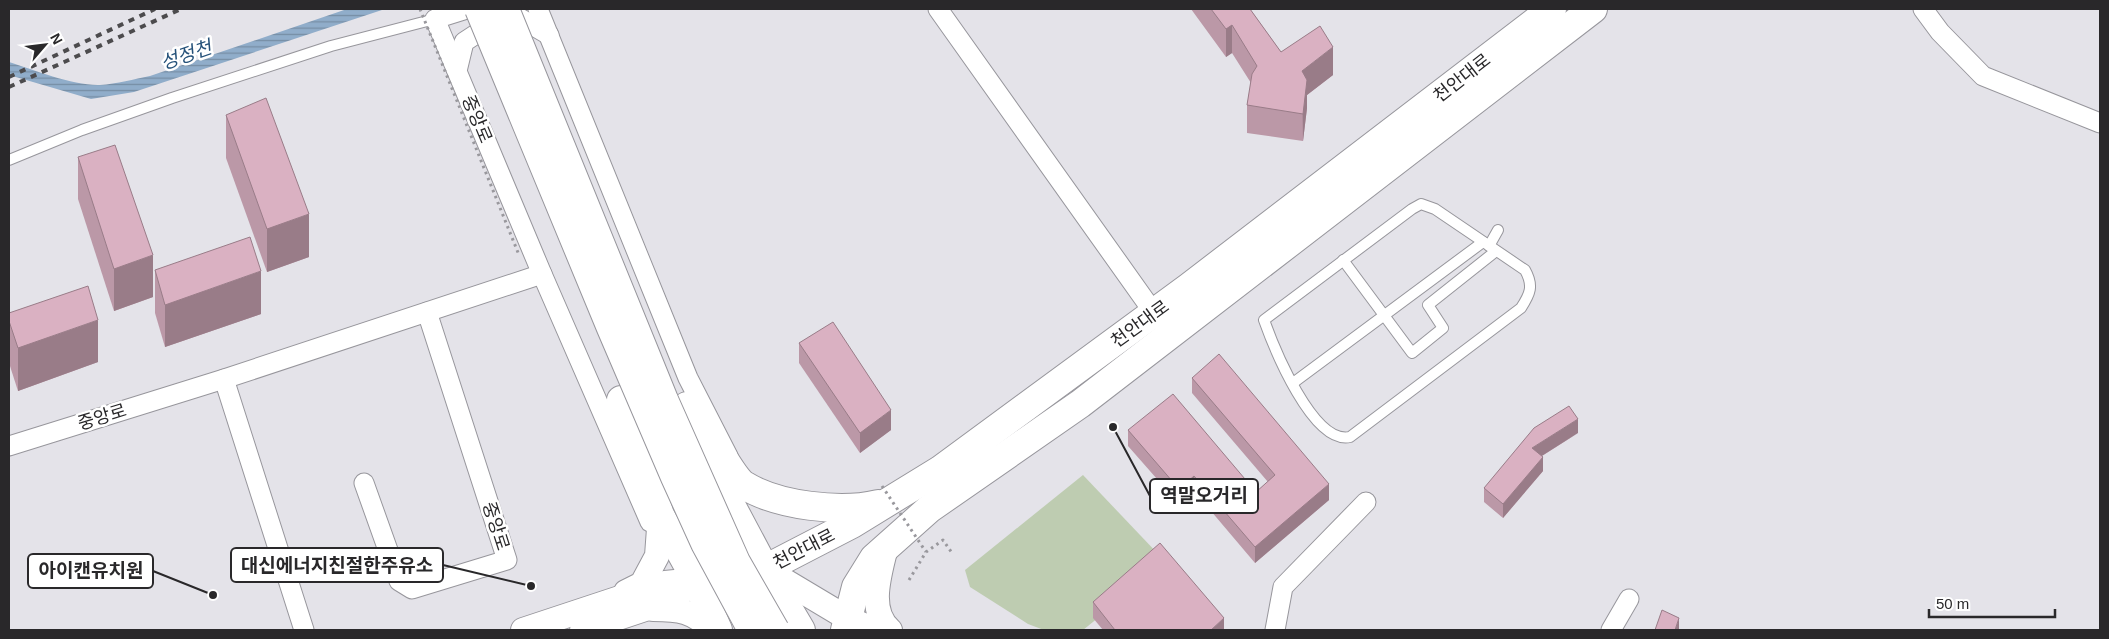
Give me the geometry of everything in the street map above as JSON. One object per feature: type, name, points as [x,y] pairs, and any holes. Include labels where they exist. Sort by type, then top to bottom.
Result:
[{"type":"main road","points":[[461,9],[621,400],[659,528],[696,580],[718,630]]},
{"type":"main road","points":[[524,9],[722,488],[765,569],[801,630]]},
{"type":"main road","name":"천안대로","points":[[696,580],[765,569],[852,524],[886,493],[940,470],[1154,313],[1552,9]]},
{"type":"main road","name":"천안대로","points":[[930,509],[1087,398],[1593,9]]},
{"type":"main road","points":[[497,12],[611,328],[705,543],[752,630]]},
{"type":"main road","points":[[497,12],[668,410],[736,562],[775,630]]},
{"type":"main road","points":[[687,406],[743,484],[761,493],[792,503],[825,508],[862,508],[886,493]]},
{"type":"main road","points":[[765,569],[824,553],[930,509]]},
{"type":"main road","points":[[848,626],[856,587],[874,558],[930,509]]},
{"type":"street","points":[[428,14],[468,9]]},
{"type":"street","points":[[538,9],[688,378],[743,484]]},
{"type":"street","points":[[938,9],[1154,313]]},
{"type":"street","points":[[1922,9],[1940,32],[1983,76],[2100,124]]},
{"type":"street","points":[[457,71],[464,42],[497,12],[518,17],[549,35]]},
{"type":"street","name":"중앙로","points":[[428,14],[457,71],[542,274],[659,528]]},
{"type":"street","name":"중앙로","points":[[9,446],[224,379],[542,274]]},
{"type":"street","name":"중앙로","points":[[364,483],[399,581],[412,589],[507,560],[427,312]]},
{"type":"street","points":[[224,379],[304,630]]},
{"type":"street","points":[[1275,630],[1283,587],[1366,502]]},
{"type":"street","points":[[606,603],[642,584],[657,556],[659,528]]},
{"type":"street","points":[[886,547],[876,606],[886,627],[890,630]]},
{"type":"street","points":[[765,569],[848,626],[875,630]]},
{"type":"street","points":[[523,630],[665,583],[696,580]]},
{"type":"street","points":[[582,630],[672,600],[696,580]]},
{"type":"street","points":[[1611,630],[1629,599]]},
{"type":"street","points":[[644,609],[681,609],[700,618],[713,630]]},
{"type":"lane","points":[[9,160],[82,130],[428,14]]},
{"type":"lane","points":[[1421,204],[1435,209],[1525,270],[1530,280],[1531,292],[1521,308],[1350,437],[1342,438],[1330,433],[1302,402],[1276,351],[1264,320],[1343,260],[1421,204]]},
{"type":"lane","points":[[1343,260],[1412,353],[1443,328],[1428,305],[1489,246],[1498,230]]},
{"type":"lane","points":[[1293,383],[1384,316],[1489,246]]},
{"type":"path","points":[[428,14],[518,256]]},
{"type":"path","points":[[886,493],[926,552]]},
{"type":"path","points":[[909,580],[926,552],[943,540],[952,552]]},
{"type":"green space","points":[[1083,475],[1160,556],[1129,593],[1083,630],[1044,630],[1028,624],[970,587],[965,570]]},
{"type":"water","points":[[347,9],[385,9],[134,92],[91,99],[9,75],[9,62],[78,83],[100,85],[119,83],[150,76]]},
{"type":"building","points":[[1211,9],[1250,9],[1281,52],[1320,26],[1333,47],[1302,71],[1307,80],[1303,114],[1247,105],[1252,74],[1257,66],[1232,25],[1226,29]]},
{"type":"building","points":[[266,98],[309,214],[267,229],[226,115]]},
{"type":"building","points":[[115,145],[153,255],[114,269],[78,157]]},
{"type":"building","points":[[250,237],[261,271],[165,305],[155,270]]},
{"type":"building","points":[[88,286],[98,320],[18,348],[9,321],[9,313]]},
{"type":"building","points":[[833,322],[891,410],[860,433],[799,343]]},
{"type":"building","points":[[1219,354],[1329,484],[1255,547],[1194,476],[1179,489],[1128,430],[1173,394],[1256,492],[1275,475],[1192,378]]},
{"type":"building","points":[[1569,406],[1578,419],[1532,448],[1543,457],[1503,504],[1484,488],[1534,428]]},
{"type":"building","points":[[1160,543],[1224,618],[1211,630],[1115,630],[1093,602]]},
{"type":"building","points":[[1662,610],[1679,618],[1675,630],[1655,630]]},
{"type":"railway","points":[[9,77],[155,9]]},
{"type":"railway","points":[[9,87],[181,9]]},
{"type":"place","name":"역말오거리","points":[[1113,427]]},
{"type":"place","name":"대신에너지친절한주유소","points":[[531,586]]},
{"type":"place","name":"아이캔유치원","points":[[213,595]]},
{"type":"water label","name":"성정천","points":[[186,55]]}]
